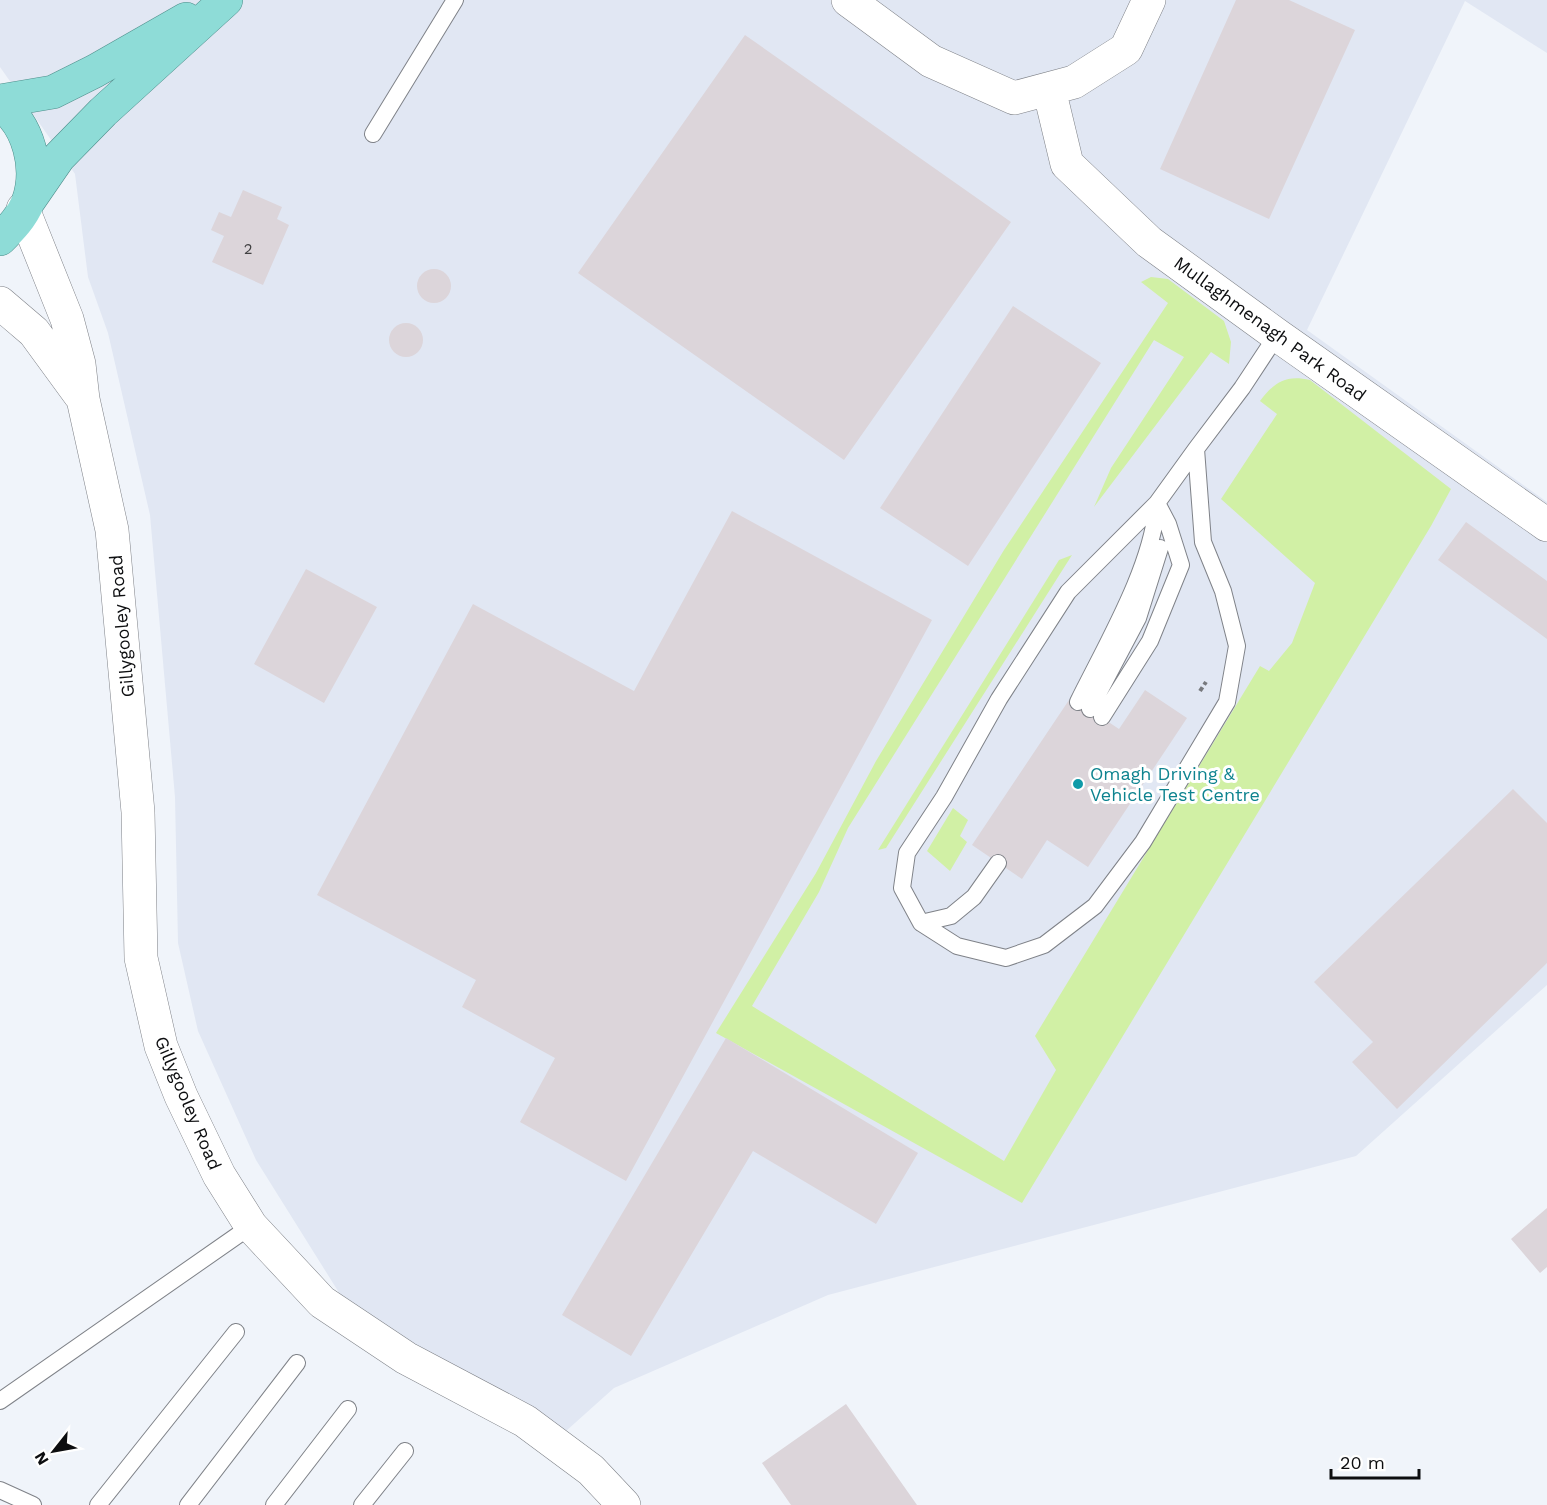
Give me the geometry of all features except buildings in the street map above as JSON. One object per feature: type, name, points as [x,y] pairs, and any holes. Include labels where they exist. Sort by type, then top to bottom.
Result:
[{"type":"highway","points":[[0,103],[53,92],[95,71],[219,0]]},
{"type":"highway","points":[[0,239],[16,223],[59,158],[103,112],[226,0]]},
{"type":"highway","points":[[0,103],[23,131],[32,154],[33,178],[26,206]]},
{"type":"main road","points":[[849,0],[931,61],[1014,98],[1074,82],[1126,49],[1149,0]]},
{"type":"main road","name":"Mullaghmenagh Park Road","points":[[1049,89],[1067,164],[1149,242],[1547,525]]},
{"type":"main road","name":"Gillygooley Road","points":[[26,206],[67,319],[79,364],[83,399],[114,541],[138,812],[141,958],[160,1046],[181,1096],[219,1175],[251,1226],[322,1302],[406,1358],[525,1421],[591,1470],[624,1505]]},
{"type":"main road","name":"Gillygooley Road","points":[[0,303],[34,332],[83,399]]},
{"type":"lane","points":[[373,134],[455,0]]},
{"type":"lane","points":[[1196,449],[1203,542],[1223,591],[1237,646],[1227,702],[1143,842],[1095,906],[1044,945],[1006,958],[957,946],[921,922],[902,888],[907,853],[944,797],[999,699],[1068,592],[1157,503],[1196,449],[1242,388],[1277,335]]},
{"type":"lane","points":[[1090,709],[1150,641],[1180,565],[1168,524],[1157,503]]},
{"type":"lane","points":[[1090,709],[1123,611],[1156,525],[1157,503]]},
{"type":"lane","points":[[1090,709],[1138,618],[1168,524]]},
{"type":"lane","points":[[921,922],[951,916],[974,897],[998,863]]},
{"type":"lane","points":[[0,1401],[251,1226]]},
{"type":"lane","points":[[98,1505],[236,1332]]},
{"type":"lane","points":[[188,1505],[297,1363]]},
{"type":"lane","points":[[274,1505],[348,1409]]},
{"type":"lane","points":[[362,1505],[405,1451]]},
{"type":"lane","points":[[0,1490],[33,1505]]},
{"type":"shaded area","points":[[0,0],[1547,0],[1547,53],[1465,1],[1307,330],[1547,502],[1547,985],[1356,1156],[828,1295],[614,1388],[566,1431],[399,1336],[343,1299],[256,1160],[198,1031],[178,943],[175,797],[150,515],[108,333],[88,277],[75,174],[0,67]]},
{"type":"green space","points":[[1151,277],[1168,279],[1224,321],[1231,342],[1229,364],[1211,352],[1094,507],[1111,468],[1184,357],[1154,340],[848,828],[819,892],[752,1006],[1004,1161],[1056,1070],[1035,1036],[1260,666],[1269,671],[1292,643],[1315,583],[1221,499],[1277,414],[1260,401],[1270,389],[1287,379],[1310,380],[1451,489],[1431,526],[1022,1203],[716,1033],[816,873],[876,761],[1004,550],[1168,303],[1141,282]]},
{"type":"green space","points":[[1072,555],[886,848],[878,850],[1059,560]]},
{"type":"green space","points":[[953,808],[968,820],[960,836],[967,842],[950,871],[927,851]]},
{"type":"place","name":"Omagh Driving & Vehicle Test Centre","points":[[1078,784]]}]
